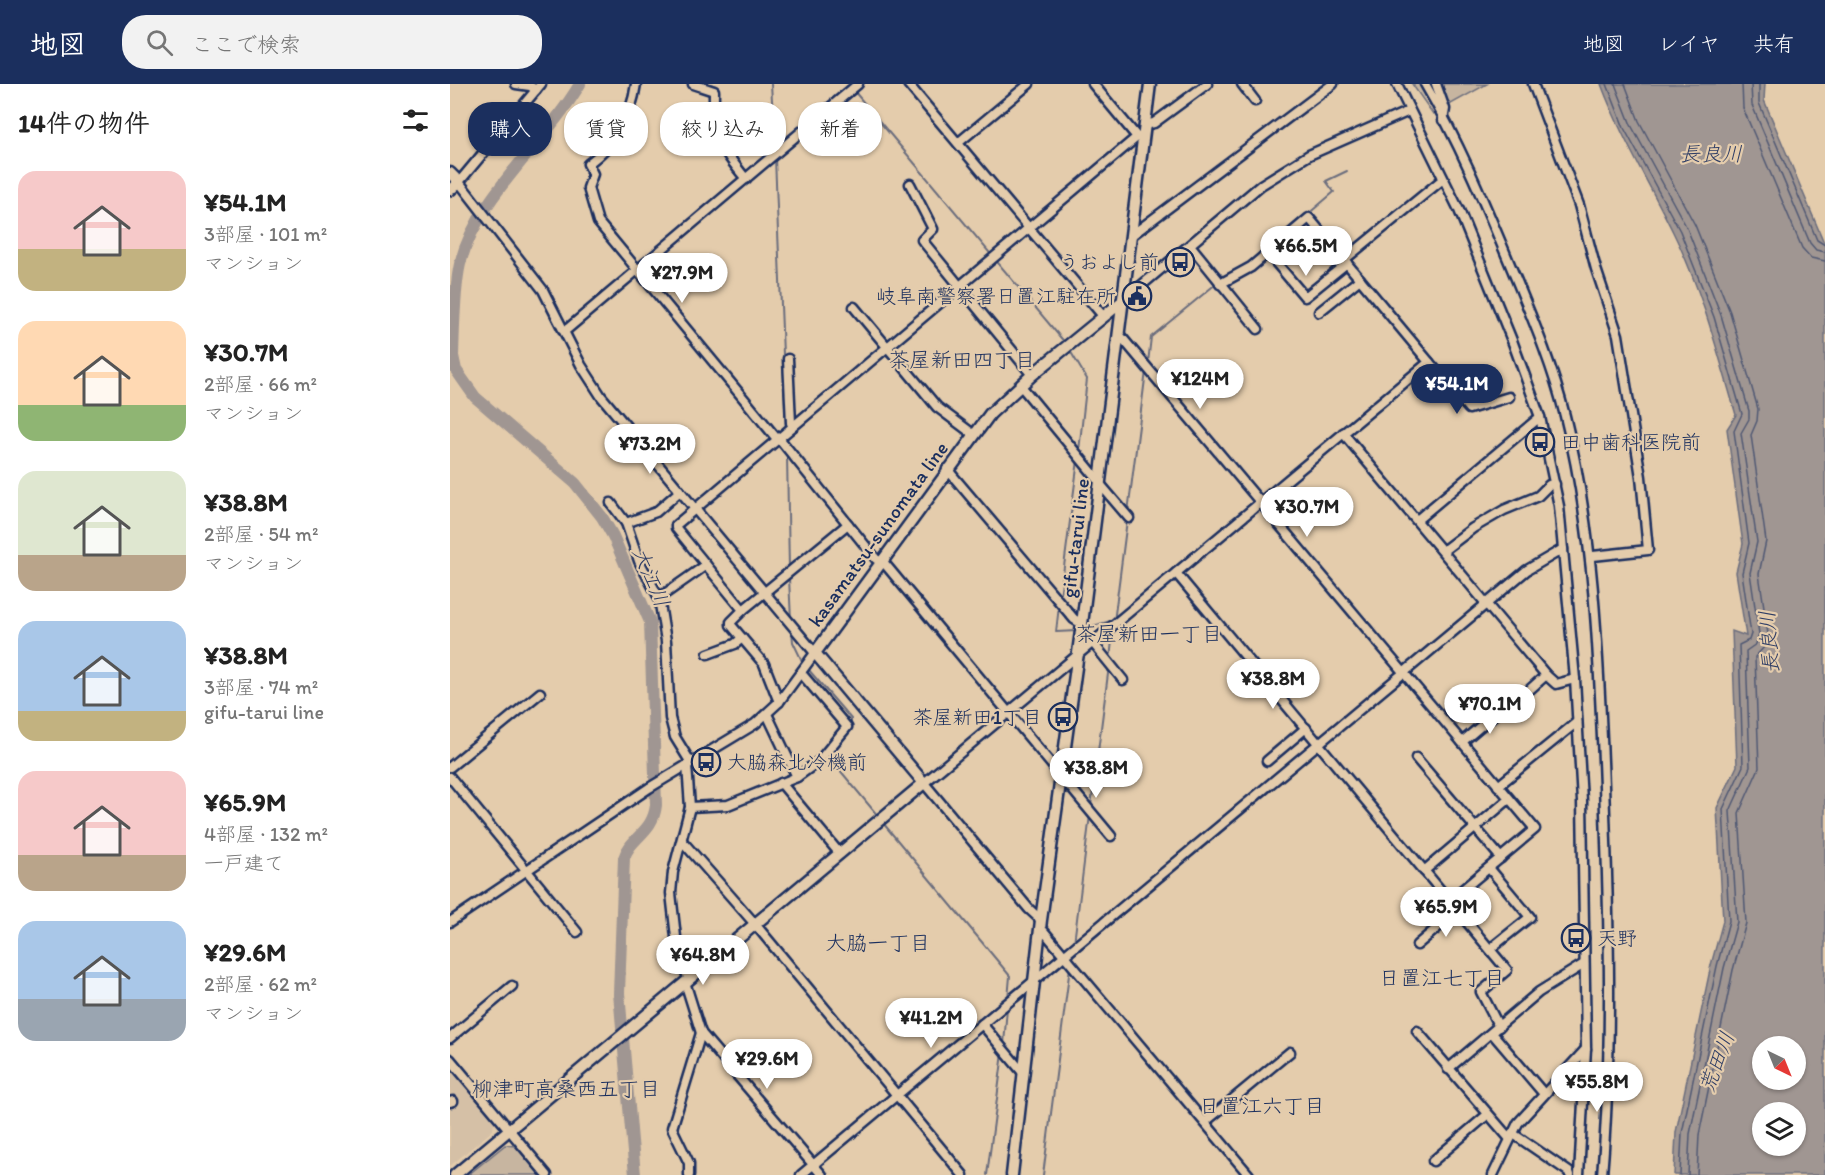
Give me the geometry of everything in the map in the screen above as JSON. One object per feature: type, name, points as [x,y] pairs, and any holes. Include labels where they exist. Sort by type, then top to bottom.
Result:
[{"type":"main road","name":"gifu-tarui line","points":[[1011,1175],[1041,924],[1124,300],[1140,138],[1145,125],[1150,84]]},
{"type":"main road","points":[[450,172],[458,188]]},
{"type":"main road","name":"kasamatsu-sunomata line","points":[[924,783],[815,652],[973,434],[1032,375],[1124,300]]},
{"type":"main road","points":[[455,1175],[924,783]]},
{"type":"street","points":[[516,84],[538,87]]},
{"type":"street","points":[[636,84],[622,132],[606,150],[588,164],[593,174],[588,188],[600,226],[1111,836]]},
{"type":"street","points":[[693,84],[714,91]]},
{"type":"street","points":[[565,331],[858,84]]},
{"type":"street","points":[[908,84],[1103,316]]},
{"type":"street","points":[[958,143],[1029,84]]},
{"type":"street","points":[[743,610],[676,528],[676,525],[887,346],[1140,138],[1093,84]]},
{"type":"street","points":[[1145,125],[1154,123],[1207,84]]},
{"type":"street","points":[[1242,84],[1255,101]]},
{"type":"street","points":[[1132,235],[1333,84]]},
{"type":"street","points":[[1392,84],[1402,95]]},
{"type":"street","points":[[1397,84],[1473,244],[1540,417],[1555,483],[1575,679],[1582,801],[1586,1048],[1579,1175]]},
{"type":"street","points":[[1425,84],[1487,208],[1538,331],[1565,416],[1578,474],[1596,635],[1607,865],[1610,1008],[1602,1175]]},
{"type":"street","points":[[1437,84],[1445,110],[1443,120]]},
{"type":"street","points":[[1533,84],[1579,205],[1604,298],[1618,335],[1641,477],[1648,550],[1593,556]]},
{"type":"street","points":[[714,91],[722,85]]},
{"type":"street","points":[[450,922],[649,788],[767,714],[779,702],[815,652],[601,396],[581,365],[543,291],[501,236],[458,188],[538,87]]},
{"type":"street","points":[[714,91],[713,117],[721,148],[746,179]]},
{"type":"street","points":[[1124,300],[1261,185],[1309,155],[1409,111]]},
{"type":"street","points":[[1268,253],[1305,297],[1443,179]]},
{"type":"street","points":[[910,184],[933,229],[922,240],[1032,375]]},
{"type":"street","points":[[1220,284],[1245,271],[1309,218],[1469,409],[1509,398]]},
{"type":"street","points":[[1190,245],[1258,330]]},
{"type":"street","points":[[1319,312],[1360,279]]},
{"type":"street","points":[[854,307],[937,406],[973,434]]},
{"type":"street","points":[[1119,334],[1535,829],[1449,901]]},
{"type":"street","points":[[788,359],[793,426]]},
{"type":"street","points":[[1250,1175],[1065,956],[924,783],[1429,362]]},
{"type":"street","points":[[1021,386],[1129,518]]},
{"type":"street","points":[[1417,519],[1540,417]]},
{"type":"street","points":[[1343,433],[1444,550],[1546,675],[1556,684],[1575,679]]},
{"type":"street","points":[[947,469],[1074,619],[1082,624]]},
{"type":"street","points":[[1444,550],[1473,528],[1504,510],[1538,496],[1549,485],[1555,483]]},
{"type":"street","points":[[626,524],[656,512],[680,491]]},
{"type":"street","points":[[611,503],[626,524],[639,561],[659,598],[666,640],[670,718],[675,737],[689,764],[690,807],[673,872],[671,893],[678,955],[701,1033],[822,1175]]},
{"type":"street","points":[[779,702],[764,664],[731,621],[848,524]]},
{"type":"street","points":[[801,1175],[1527,570],[1563,549]]},
{"type":"street","points":[[659,598],[706,565]]},
{"type":"street","points":[[1176,573],[1507,970],[1481,992],[1495,1030],[1544,1094]]},
{"type":"street","points":[[708,654],[735,644],[742,638]]},
{"type":"street","points":[[1093,643],[1123,680]]},
{"type":"street","points":[[690,807],[722,806],[796,777],[819,761],[847,726],[801,673]]},
{"type":"street","points":[[1461,742],[1546,675]]},
{"type":"street","points":[[450,767],[540,693]]},
{"type":"street","points":[[767,714],[796,777]]},
{"type":"street","points":[[1498,786],[1577,722]]},
{"type":"street","points":[[1268,761],[1306,728]]},
{"type":"street","points":[[1416,758],[1501,858]]},
{"type":"street","points":[[450,777],[577,932]]},
{"type":"street","points":[[781,783],[840,854]]},
{"type":"street","points":[[1424,871],[1509,799]]},
{"type":"street","points":[[682,842],[755,924],[963,1175]]},
{"type":"street","points":[[1489,868],[1530,917],[1490,949]]},
{"type":"street","points":[[1417,945],[1458,910]]},
{"type":"street","points":[[1448,1069],[1539,992],[1584,964]]},
{"type":"street","points":[[450,1038],[512,986]]},
{"type":"street","points":[[982,1024],[1024,1074]]},
{"type":"street","points":[[1417,1030],[1487,1115],[1511,1136],[1570,1175]]},
{"type":"street","points":[[689,1175],[687,1157],[672,1128],[701,1033]]},
{"type":"street","points":[[1493,1175],[1511,1136],[1525,1114],[1586,1048]]},
{"type":"street","points":[[1205,1122],[1290,1052]]},
{"type":"street","points":[[450,1059],[547,1175]]},
{"type":"street","points":[[1433,1161],[1487,1115]]},
{"type":"shaded area","points":[[1412,84],[1487,84],[1433,114]]},
{"type":"shaded area","points":[[450,1066],[494,1119],[493,1130],[450,1166]]},
{"type":"shaded area","points":[[505,1145],[515,1146],[540,1175],[468,1175]]},
{"type":"water","name":"長良川","points":[[1601,84],[1765,84],[1764,100],[1825,245],[1825,1175],[1674,1175],[1676,1132],[1711,965],[1723,921],[1717,808],[1737,766],[1732,631],[1746,636],[1736,572],[1743,544],[1727,429],[1736,415],[1709,322],[1693,276],[1673,232],[1626,142]]},
{"type":"waterway","name":"大江川","points":[[580,84],[566,106],[497,192],[481,215],[469,239],[458,274],[453,356],[456,370],[475,397],[575,483],[602,517],[613,536],[650,622],[656,805],[651,822],[632,844],[624,858],[619,993],[635,1175]]},
{"type":"waterway","points":[[771,84],[772,102]]},
{"type":"waterway","points":[[854,91],[1066,344]]},
{"type":"waterway","points":[[775,158],[786,428]]},
{"type":"waterway","points":[[1307,215],[1334,192],[1326,181],[1347,171]]},
{"type":"waterway","points":[[1148,363],[1151,337],[1217,283]]},
{"type":"waterway","points":[[1069,349],[1087,379],[1079,451]]},
{"type":"waterway","points":[[1128,512],[1146,371]]},
{"type":"waterway","points":[[787,455],[789,569]]},
{"type":"waterway","points":[[1060,597],[1078,460]]},
{"type":"waterway","points":[[1114,622],[1127,520]]},
{"type":"waterway","points":[[789,578],[791,620]]},
{"type":"waterway","points":[[1059,606],[1056,632],[1077,631]]},
{"type":"waterway","points":[[1086,628],[1114,620]]},
{"type":"waterway","points":[[1110,660],[1113,630]]},
{"type":"waterway","points":[[792,631],[793,642],[804,665]]},
{"type":"waterway","points":[[1091,806],[1109,666]]},
{"type":"waterway","points":[[808,669],[851,719],[851,728]]},
{"type":"waterway","points":[[840,742],[829,757],[878,816]]},
{"type":"waterway","points":[[1074,943],[1090,815]]},
{"type":"waterway","points":[[883,823],[1010,976],[1008,999]]},
{"type":"waterway","points":[[1043,1175],[1070,967]]},
{"type":"waterway","points":[[1004,1044],[1007,1008]]},
{"type":"waterway","points":[[987,1175],[1003,1053]]},
{"type":"place","name":"うおよし前","points":[[1180,262]]},
{"type":"place","name":"岐阜南警察署日置江駐在所","points":[[1137,296]]},
{"type":"place","name":"田中歯科医院前","points":[[1540,442]]},
{"type":"place","name":"茶屋新田1丁目","points":[[1063,717]]},
{"type":"place","name":"大脇森北冷機前","points":[[706,762]]},
{"type":"place","name":"天野","points":[[1576,938]]},
{"type":"district","name":"茶屋新田四丁目","points":[[962,360]]},
{"type":"district","name":"茶屋新田一丁目","points":[[1149,634]]},
{"type":"district","name":"大脇一丁目","points":[[878,943]]},
{"type":"district","name":"日置江七丁目","points":[[1442,978]]},
{"type":"district","name":"柳津町高桑西五丁目","points":[[566,1089]]},
{"type":"district","name":"日置江六丁目","points":[[1262,1106]]},
{"type":"water label","name":"荒田川","points":[[1717,1062]]}]
